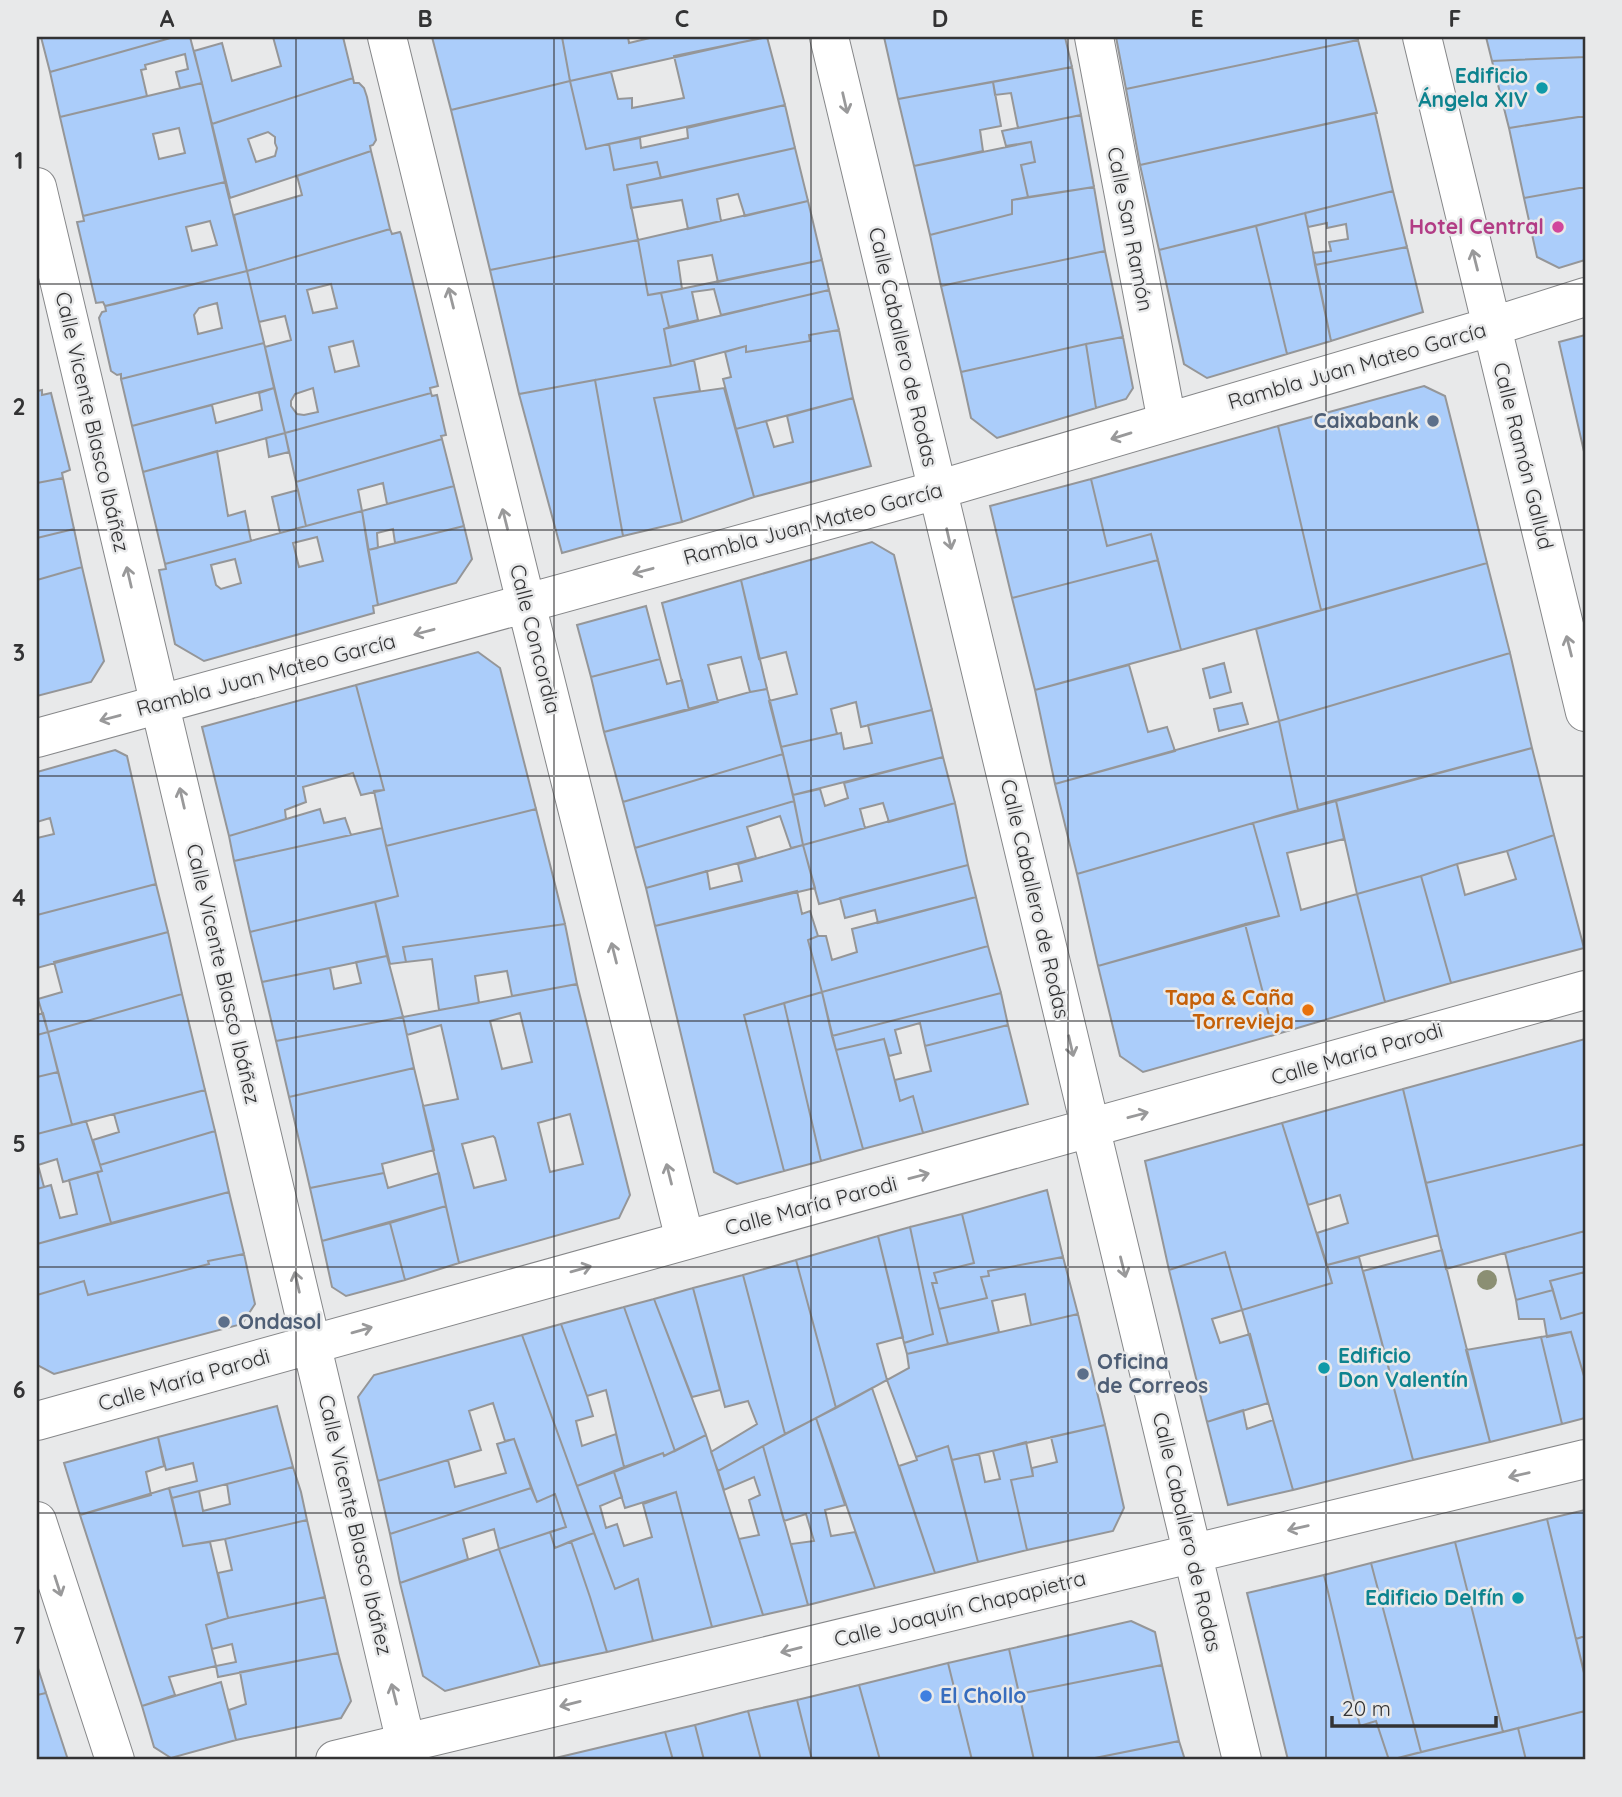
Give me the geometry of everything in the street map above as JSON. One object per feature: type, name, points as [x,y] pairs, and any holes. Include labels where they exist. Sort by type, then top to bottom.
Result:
[{"type":"street","name":"Calle Concordia","points":[[387,37],[685,1240]]},
{"type":"street","name":"Calle Caballero de Rodas","points":[[829,37],[1242,1760]]},
{"type":"street","name":"Calle San Ramón","points":[[1094,37],[1167,422]]},
{"type":"street","name":"Calle Ramón Gallud","points":[[1422,37],[1585,712]]},
{"type":"street","name":"Calle Vicente Blasco Ibáñez","points":[[37,187],[408,1752]]},
{"type":"street","name":"Rambla Juan Mateo García","points":[[37,738],[937,491],[1585,297]]},
{"type":"street","name":"Calle María Parodi","points":[[37,1421],[1585,990]]},
{"type":"street","name":"Calle Joaquín Chapapietra","points":[[335,1760],[408,1752],[1192,1553],[1585,1459]]},
{"type":"street","points":[[37,1521],[115,1760]]},
{"type":"building","points":[[41,37],[174,37],[50,72]]},
{"type":"building","points":[[174,37],[190,37],[202,83],[180,88],[176,72],[188,69],[185,54],[145,65],[146,69],[141,70],[147,96],[60,117],[50,72]]},
{"type":"building","points":[[273,37],[343,37],[353,78],[212,124],[194,51],[222,43],[232,81],[281,66]]},
{"type":"building","points":[[432,37],[562,37],[570,81],[451,110]]},
{"type":"building","points":[[562,37],[628,37],[629,43],[654,37],[765,37],[570,81]]},
{"type":"building","points":[[767,37],[785,105],[586,149],[570,81],[611,72],[618,99],[632,98],[632,108],[684,98],[674,56]]},
{"type":"building","points":[[884,37],[1065,37],[1072,67],[898,99]]},
{"type":"building","points":[[1116,37],[1358,37],[1358,40],[1126,89]]},
{"type":"building","points":[[1486,37],[1585,37],[1585,57],[1492,61]]},
{"type":"building","points":[[1358,40],[1377,113],[1140,165],[1126,89]]},
{"type":"building","name":"Edificio Ángela XIV","points":[[1584,57],[1585,116],[1509,128],[1492,61]]},
{"type":"building","points":[[1072,67],[1081,115],[1018,128],[1011,93],[995,95],[993,82]]},
{"type":"building","points":[[353,78],[354,83],[359,83],[364,88],[376,140],[370,146],[371,151],[230,198],[212,124]],"holes":[[[268,132],[275,137],[275,156],[256,162],[248,139]]]},
{"type":"building","points":[[570,81],[586,149],[609,144],[614,170],[657,162],[661,178],[627,185],[638,240],[490,270],[451,110]]},
{"type":"building","points":[[993,82],[1001,126],[980,130],[983,151],[914,166],[898,99]]},
{"type":"building","points":[[202,83],[225,182],[83,216],[60,117]],"holes":[[[179,128],[185,153],[159,159],[153,134]]]},
{"type":"building","points":[[785,105],[795,148],[661,178],[657,162],[614,170],[609,144],[640,138],[641,148],[688,138],[687,128]]},
{"type":"building","points":[[1375,113],[1393,191],[1159,250],[1140,165]]},
{"type":"building","points":[[1081,115],[1094,187],[1028,197],[1021,165],[1035,162],[1031,142],[1006,146],[1002,131]]},
{"type":"building","points":[[1585,116],[1585,187],[1524,198],[1509,128]]},
{"type":"building","points":[[1031,142],[1035,162],[1021,165],[1028,197],[1012,200],[1012,214],[930,235],[914,166]]},
{"type":"building","points":[[795,148],[808,201],[745,216],[738,194],[717,199],[721,221],[688,229],[682,200],[631,208],[627,185]]},
{"type":"building","points":[[371,151],[390,229],[247,271],[234,215],[302,195],[297,176]]},
{"type":"building","points":[[225,182],[247,271],[115,304],[105,306],[103,302],[96,303],[77,222],[84,221],[83,216]],"holes":[[[210,221],[217,245],[192,251],[186,227]]]},
{"type":"building","points":[[1094,187],[1105,251],[941,286],[930,235],[1012,214],[1012,200]]},
{"type":"building","name":"Hotel Central","points":[[1585,187],[1585,260],[1559,268],[1537,257],[1524,198]]},
{"type":"building","points":[[1393,191],[1407,247],[1315,265],[1313,253],[1331,251],[1329,242],[1348,239],[1346,224],[1327,228],[1327,223],[1308,227],[1305,213]]},
{"type":"building","points":[[808,201],[822,260],[718,282],[712,255],[678,261],[682,289],[648,295],[638,240]]},
{"type":"building","points":[[1305,213],[1331,341],[1287,354],[1256,226]]},
{"type":"building","points":[[1256,226],[1287,354],[1207,378],[1184,364],[1159,250]]},
{"type":"building","points":[[390,229],[392,234],[400,232],[438,386],[430,388],[431,393],[285,433],[265,347],[291,340],[285,316],[259,322],[247,271]],"holes":[[[331,284],[337,308],[313,313],[307,290]],[[353,341],[359,366],[335,372],[329,347]],[[313,388],[318,412],[297,414],[291,406],[295,394]]]},
{"type":"building","points":[[638,240],[648,295],[661,293],[669,327],[664,329],[671,366],[519,394],[490,270]]},
{"type":"building","points":[[1407,247],[1423,312],[1331,341],[1315,265]]},
{"type":"building","points":[[1105,251],[1123,337],[961,372],[941,286]]},
{"type":"building","points":[[822,260],[829,290],[721,315],[714,289],[692,292],[698,320],[669,327],[661,293]]},
{"type":"building","points":[[247,271],[264,343],[121,379],[121,374],[117,375],[111,371],[99,318],[102,312],[106,311],[105,306]],"holes":[[[217,303],[222,328],[198,334],[194,315],[199,308]]]},
{"type":"building","points":[[829,290],[839,330],[809,335],[810,341],[746,352],[746,346],[671,366],[664,329]]},
{"type":"building","points":[[839,330],[853,398],[736,429],[723,379],[731,377],[725,352],[746,346],[746,352],[810,341],[809,335]]},
{"type":"building","points":[[1585,335],[1585,456],[1559,342]]},
{"type":"building","points":[[1123,337],[1133,388],[1126,399],[1096,408],[1086,344]]},
{"type":"building","points":[[264,343],[274,388],[132,426],[121,379]]},
{"type":"building","points":[[1086,344],[1096,408],[997,438],[971,418],[961,372]]},
{"type":"building","points":[[694,360],[700,391],[654,398],[682,522],[623,536],[595,380]]},
{"type":"building","points":[[595,380],[623,536],[562,553],[519,394]]},
{"type":"building","points":[[1424,386],[1445,396],[1487,563],[1321,610],[1278,426]]},
{"type":"building","points":[[274,388],[285,433],[143,472],[132,426],[212,405],[216,423],[262,410],[259,393]]},
{"type":"building","points":[[724,388],[754,497],[682,522],[654,398]]},
{"type":"building","points":[[42,390],[42,395],[51,393],[70,470],[62,473],[63,478],[37,483],[37,391]]},
{"type":"building","points":[[431,393],[432,396],[437,395],[446,435],[441,436],[442,439],[296,482],[285,433]]},
{"type":"building","points":[[853,398],[871,466],[754,497],[736,429],[766,421],[774,447],[793,442],[787,416]]},
{"type":"building","points":[[1278,426],[1321,610],[1181,650],[1151,534],[1107,546],[1091,479]]},
{"type":"building","points":[[285,433],[289,452],[269,457],[266,438]]},
{"type":"building","points":[[442,439],[454,486],[387,504],[383,483],[358,490],[362,511],[306,526],[296,482]]},
{"type":"building","points":[[217,451],[228,516],[245,511],[251,541],[165,564],[143,472]]},
{"type":"building","points":[[63,478],[74,529],[37,538],[37,483]]},
{"type":"building","points":[[1091,479],[1107,546],[1151,534],[1158,560],[1012,598],[990,506]]},
{"type":"building","points":[[454,486],[464,526],[395,543],[393,529],[377,533],[378,548],[368,550],[362,511]]},
{"type":"building","points":[[298,490],[306,526],[280,533],[272,497]]},
{"type":"building","points":[[362,511],[378,605],[373,606],[374,613],[204,661],[175,644],[159,570],[166,569],[165,564]],"holes":[[[317,537],[323,561],[299,567],[293,543]],[[235,559],[241,583],[221,589],[216,585],[211,565]]]},
{"type":"building","points":[[464,526],[472,559],[456,583],[378,605],[368,550]]},
{"type":"building","points":[[74,529],[82,567],[37,580],[37,538]]},
{"type":"building","points":[[872,542],[894,555],[932,710],[861,727],[856,702],[831,709],[837,734],[781,747],[769,701],[797,694],[786,652],[759,659],[741,580]]},
{"type":"building","points":[[1158,560],[1181,650],[1035,690],[1012,598]]},
{"type":"building","points":[[1487,563],[1510,653],[1279,721],[1256,629]]},
{"type":"building","points":[[82,567],[104,661],[91,682],[37,696],[37,580]]},
{"type":"building","points":[[741,580],[767,689],[750,692],[741,657],[708,665],[718,702],[689,710],[662,603]]},
{"type":"building","points":[[646,606],[660,659],[591,677],[577,625]]},
{"type":"building","points":[[478,652],[500,668],[536,809],[386,846],[374,791],[384,790],[356,685]]},
{"type":"building","points":[[1510,653],[1532,748],[1298,810],[1279,721]]},
{"type":"building","points":[[660,659],[667,684],[682,680],[689,710],[604,732],[591,677]]},
{"type":"building","points":[[1224,663],[1231,692],[1210,698],[1203,669]]},
{"type":"building","points":[[1129,665],[1148,732],[1167,727],[1175,751],[1055,784],[1035,690]]},
{"type":"building","points":[[356,685],[384,790],[361,795],[353,773],[303,787],[306,802],[285,810],[286,819],[229,836],[202,727]]},
{"type":"building","points":[[767,689],[783,754],[623,802],[604,732]]},
{"type":"building","points":[[1242,703],[1248,724],[1219,731],[1214,709]]},
{"type":"building","points":[[932,710],[943,757],[793,795],[781,747],[841,733],[844,749],[872,743],[868,725]]},
{"type":"building","points":[[1279,721],[1298,810],[1077,874],[1055,784]]},
{"type":"building","points":[[1532,748],[1554,835],[1357,894],[1336,801]]},
{"type":"building","points":[[115,750],[127,756],[156,884],[37,915],[37,838],[54,834],[50,818],[37,822],[37,772]]},
{"type":"building","points":[[783,754],[794,801],[635,848],[623,802]]},
{"type":"building","points":[[943,757],[955,803],[889,822],[883,803],[860,809],[865,828],[803,845],[793,795],[820,789],[825,806],[848,798],[844,783]]},
{"type":"building","points":[[794,801],[803,845],[791,848],[780,816],[747,827],[756,858],[646,888],[635,848]]},
{"type":"building","points":[[1336,801],[1344,839],[1287,853],[1301,910],[1357,894],[1385,1002],[1274,1035],[1245,924],[1279,916],[1253,823]]},
{"type":"building","points":[[955,803],[968,865],[819,904],[803,845]]},
{"type":"building","points":[[320,809],[324,823],[345,818],[351,835],[234,861],[229,836]]},
{"type":"building","points":[[536,809],[565,924],[403,947],[406,962],[390,964],[375,902],[398,896],[386,846]]},
{"type":"building","points":[[1253,823],[1279,916],[1098,966],[1077,874]]},
{"type":"building","points":[[382,828],[398,896],[250,932],[234,861]]},
{"type":"building","points":[[1554,835],[1584,948],[1451,983],[1421,876],[1457,864],[1465,895],[1516,879],[1507,851]]},
{"type":"building","points":[[803,845],[815,888],[655,926],[646,888],[707,871],[710,889],[742,881],[738,864]]},
{"type":"building","points":[[968,865],[976,897],[878,923],[875,910],[845,918],[840,898]]},
{"type":"building","points":[[1421,876],[1451,983],[1385,1002],[1357,894]]},
{"type":"building","points":[[156,884],[168,932],[37,968],[37,915]]},
{"type":"building","points":[[797,891],[802,914],[810,911],[818,936],[808,940],[822,992],[744,1015],[784,1171],[737,1184],[714,1172],[655,926]]},
{"type":"building","points":[[976,897],[988,946],[822,992],[808,940],[826,936],[832,960],[857,952],[852,929]]},
{"type":"building","points":[[375,902],[387,956],[262,982],[250,932]]},
{"type":"building","points":[[565,924],[577,984],[512,996],[507,971],[475,976],[479,1003],[439,1010],[432,959],[406,962],[403,947]]},
{"type":"building","points":[[1245,924],[1274,1035],[1143,1072],[1120,1056],[1098,966]]},
{"type":"building","points":[[168,932],[182,994],[48,1032],[38,999],[62,992],[54,962]]},
{"type":"building","points":[[988,946],[1001,993],[832,1036],[822,992]]},
{"type":"building","points":[[387,956],[403,1017],[276,1041],[262,982],[330,968],[334,989],[361,983],[356,962]]},
{"type":"building","points":[[577,984],[630,1195],[619,1218],[459,1263],[423,1106],[458,1099],[441,1025],[407,1035],[403,1017]],"holes":[[[520,1013],[532,1062],[502,1069],[490,1021]],[[570,1114],[583,1164],[550,1172],[538,1123]],[[493,1136],[506,1180],[474,1188],[462,1144]]]},
{"type":"building","points":[[822,992],[863,1149],[821,1161],[784,1003]]},
{"type":"building","points":[[1001,993],[1008,1025],[925,1046],[920,1023],[895,1030],[901,1053],[889,1056],[884,1039],[836,1050],[832,1036]]},
{"type":"building","points":[[182,994],[205,1090],[72,1125],[48,1032]]},
{"type":"building","points":[[784,1003],[821,1161],[784,1171],[744,1015]]},
{"type":"building","points":[[43,1013],[48,1032],[37,1035],[37,1015]]},
{"type":"building","points":[[403,1017],[414,1068],[289,1097],[276,1041]]},
{"type":"building","points":[[1008,1025],[1028,1104],[923,1133],[913,1096],[900,1101],[895,1080],[931,1071],[925,1046]]},
{"type":"building","points":[[48,1032],[58,1072],[37,1077],[37,1035]]},
{"type":"building","points":[[884,1039],[900,1101],[913,1096],[923,1133],[863,1149],[836,1050]]},
{"type":"building","points":[[1585,1039],[1585,1144],[1426,1183],[1403,1089]]},
{"type":"building","points":[[414,1068],[434,1150],[382,1164],[384,1173],[310,1188],[289,1097]]},
{"type":"building","points":[[58,1072],[72,1125],[37,1134],[37,1077]]},
{"type":"building","points":[[1403,1089],[1438,1235],[1327,1265],[1317,1233],[1348,1223],[1340,1195],[1308,1205],[1282,1123]]},
{"type":"building","points":[[205,1090],[215,1131],[100,1165],[93,1140],[119,1132],[114,1114]]},
{"type":"building","points":[[86,1121],[102,1171],[63,1182],[57,1159],[38,1165],[44,1187],[37,1189],[37,1134]]},
{"type":"building","points":[[1282,1123],[1332,1283],[1242,1310],[1225,1252],[1169,1270],[1145,1161]]},
{"type":"building","points":[[215,1131],[229,1192],[111,1223],[97,1172],[102,1171],[100,1165]]},
{"type":"building","points":[[1585,1144],[1585,1231],[1446,1269],[1426,1183]]},
{"type":"building","points":[[97,1172],[111,1223],[37,1244],[37,1189],[51,1185],[60,1218],[77,1214],[69,1180]]},
{"type":"building","points":[[384,1173],[388,1188],[439,1173],[446,1206],[322,1241],[310,1188]]},
{"type":"building","points":[[1047,1190],[1063,1257],[988,1271],[989,1276],[981,1277],[987,1298],[939,1309],[932,1283],[937,1283],[934,1273],[974,1263],[962,1214]]},
{"type":"building","points":[[229,1192],[244,1254],[208,1261],[209,1264],[88,1295],[84,1281],[37,1295],[37,1244]]},
{"type":"building","points":[[446,1206],[459,1263],[405,1280],[390,1223]]},
{"type":"building","points":[[962,1214],[974,1263],[934,1273],[937,1283],[932,1283],[948,1344],[907,1354],[904,1343],[933,1334],[910,1227]]},
{"type":"building","points":[[390,1223],[405,1280],[346,1296],[332,1287],[322,1241]]},
{"type":"building","points":[[910,1227],[933,1334],[904,1343],[878,1236]]},
{"type":"building","points":[[1585,1231],[1585,1272],[1550,1281],[1553,1290],[1516,1300],[1505,1253]]},
{"type":"building","points":[[878,1236],[903,1337],[877,1344],[887,1380],[836,1408],[796,1260]]},
{"type":"building","points":[[1442,1250],[1490,1442],[1413,1460],[1363,1271]]},
{"type":"building","points":[[1225,1252],[1242,1310],[1212,1319],[1220,1343],[1250,1334],[1268,1403],[1207,1422],[1169,1270]]},
{"type":"building","points":[[244,1254],[255,1304],[242,1324],[54,1374],[37,1365],[37,1295],[84,1281],[88,1295],[209,1264],[208,1261]]},
{"type":"building","points":[[1063,1257],[1078,1314],[1031,1325],[1025,1294],[992,1301],[999,1332],[948,1344],[939,1309],[987,1298],[981,1277],[989,1276],[988,1271]]},
{"type":"building","name":"Edificio Don Valentín","points":[[1359,1257],[1413,1460],[1293,1490],[1242,1310],[1332,1283],[1327,1265]]},
{"type":"building","points":[[796,1260],[836,1408],[785,1434],[743,1275]]},
{"type":"building","points":[[1585,1272],[1585,1312],[1561,1319],[1550,1281]]},
{"type":"building","points":[[743,1275],[785,1434],[718,1471],[711,1452],[757,1424],[748,1401],[725,1407],[693,1288]]},
{"type":"building","points":[[693,1288],[720,1390],[692,1397],[654,1299]]},
{"type":"building","points":[[1553,1290],[1561,1319],[1585,1312],[1584,1376],[1571,1332],[1547,1337],[1544,1319],[1519,1319],[1516,1300]]},
{"type":"building","points":[[654,1299],[706,1435],[675,1451],[624,1307]]},
{"type":"building","points":[[624,1307],[675,1451],[624,1467],[606,1390],[587,1396],[561,1324]]},
{"type":"building","points":[[1078,1314],[1105,1425],[952,1460],[948,1446],[916,1457],[887,1380],[909,1368],[907,1354]]},
{"type":"building","points":[[561,1324],[593,1416],[576,1421],[582,1446],[616,1434],[624,1467],[577,1486],[522,1335]]},
{"type":"building","points":[[1571,1332],[1585,1375],[1585,1418],[1562,1424],[1541,1337]]},
{"type":"building","points":[[522,1335],[594,1533],[555,1548],[550,1532],[566,1527],[555,1494],[537,1502],[514,1439],[505,1441],[493,1403],[469,1411],[481,1450],[378,1481],[358,1397],[374,1375]]},
{"type":"building","points":[[1541,1337],[1562,1424],[1490,1442],[1466,1350]]},
{"type":"building","points":[[872,1388],[935,1573],[875,1588],[816,1418]]},
{"type":"building","points":[[277,1406],[293,1467],[172,1498],[169,1488],[197,1481],[193,1463],[166,1470],[158,1437]]},
{"type":"building","points":[[1243,1410],[1247,1429],[1273,1420],[1293,1490],[1228,1505],[1207,1422]]},
{"type":"building","points":[[816,1418],[845,1505],[825,1510],[831,1536],[855,1532],[875,1588],[808,1605],[791,1544],[814,1541],[806,1514],[784,1521],[763,1446]]},
{"type":"building","points":[[1105,1425],[1124,1508],[1113,1531],[1027,1550],[1011,1480],[1033,1476],[1032,1468],[1057,1462],[1051,1437]]},
{"type":"building","points":[[706,1435],[763,1615],[712,1627],[676,1492],[625,1508],[614,1472],[663,1453],[664,1456]]},
{"type":"building","points":[[158,1437],[164,1466],[146,1472],[151,1495],[80,1515],[64,1463]]},
{"type":"building","points":[[514,1439],[531,1488],[390,1534],[378,1481],[448,1460],[455,1487],[506,1473],[497,1444]]},
{"type":"building","points":[[1026,1442],[1033,1476],[1011,1480],[1027,1550],[978,1562],[952,1460],[979,1454],[985,1482],[1000,1479],[993,1451]]},
{"type":"building","points":[[763,1446],[808,1605],[763,1615],[739,1539],[759,1535],[749,1500],[760,1495],[754,1477],[724,1490],[718,1471]]},
{"type":"building","points":[[948,1446],[978,1562],[935,1573],[899,1466]]},
{"type":"building","points":[[293,1467],[307,1520],[183,1546],[172,1498],[199,1491],[203,1511],[230,1504],[227,1484]]},
{"type":"building","points":[[614,1472],[622,1497],[600,1506],[606,1528],[617,1524],[624,1546],[652,1537],[643,1504],[676,1492],[712,1627],[653,1641],[638,1579],[615,1589],[577,1486]]},
{"type":"building","points":[[169,1488],[183,1546],[210,1542],[228,1618],[206,1625],[216,1666],[169,1677],[175,1695],[142,1706],[80,1515]]},
{"type":"building","points":[[531,1488],[537,1502],[555,1494],[566,1527],[499,1549],[494,1529],[463,1539],[468,1559],[400,1583],[390,1534]]},
{"type":"building","points":[[1585,1510],[1585,1636],[1576,1639],[1547,1519]]},
{"type":"building","name":"Edificio Delfín","points":[[1547,1519],[1585,1677],[1585,1711],[1503,1732],[1455,1542]]},
{"type":"building","points":[[307,1520],[325,1597],[228,1618],[218,1573],[232,1570],[225,1539]]},
{"type":"building","points":[[550,1532],[555,1548],[571,1541],[607,1652],[540,1666],[499,1549]]},
{"type":"building","points":[[594,1533],[615,1589],[638,1579],[653,1641],[607,1652],[571,1541]]},
{"type":"building","points":[[1455,1542],[1503,1732],[1421,1752],[1371,1563]]},
{"type":"building","points":[[499,1549],[540,1666],[445,1691],[423,1676],[400,1583]]},
{"type":"building","points":[[1371,1563],[1421,1752],[1390,1760],[1376,1721],[1360,1726],[1324,1575]]},
{"type":"building","points":[[1324,1575],[1360,1726],[1376,1721],[1389,1760],[1288,1760],[1247,1593]]},
{"type":"building","points":[[325,1597],[338,1653],[218,1677],[216,1666],[236,1662],[232,1644],[212,1649],[206,1625]]},
{"type":"building","points":[[1131,1621],[1155,1632],[1162,1665],[1019,1694],[1009,1649]]},
{"type":"building","points":[[1585,1636],[1585,1672],[1584,1672],[1576,1639]]},
{"type":"building","points":[[1009,1649],[1034,1760],[972,1760],[948,1663]]},
{"type":"building","points":[[338,1653],[351,1701],[341,1718],[236,1740],[229,1710],[246,1704],[240,1672]]},
{"type":"building","points":[[948,1663],[972,1760],[880,1760],[859,1685]]},
{"type":"building","points":[[37,1665],[46,1693],[37,1695]]},
{"type":"building","points":[[1162,1665],[1179,1741],[1085,1760],[1034,1760],[1019,1694]]},
{"type":"building","points":[[221,1682],[236,1740],[171,1758],[154,1747],[142,1706]]},
{"type":"building","points":[[859,1685],[880,1760],[812,1760],[797,1700]]},
{"type":"building","points":[[46,1693],[68,1760],[37,1760],[37,1695]]},
{"type":"building","points":[[797,1700],[812,1760],[761,1760],[748,1711]]},
{"type":"building","points":[[748,1711],[761,1760],[704,1760],[695,1725]]},
{"type":"building","points":[[1585,1711],[1585,1760],[1526,1760],[1518,1728]]},
{"type":"building","points":[[695,1725],[704,1760],[673,1760],[665,1732]]},
{"type":"building","points":[[1518,1728],[1526,1760],[1407,1760],[1406,1756]]},
{"type":"building","points":[[665,1732],[673,1760],[547,1760]]},
{"type":"building","points":[[1179,1741],[1185,1760],[1085,1760],[1165,1744]]},
{"type":"place","name":"Edificio Ángela XIV","points":[[1542,88]]},
{"type":"place","name":"Hotel Central","points":[[1558,227]]},
{"type":"place","name":"Caixabank","points":[[1433,421]]},
{"type":"place","name":"Tapa & Caña Torrevieja","points":[[1308,1010]]},
{"type":"place","name":"Ondasol","points":[[224,1322]]},
{"type":"place","name":"Edificio Don Valentín","points":[[1324,1368]]},
{"type":"place","name":"Oficina de Correos","points":[[1083,1374]]},
{"type":"place","name":"Edificio Delfín","points":[[1518,1598]]},
{"type":"place","name":"El Chollo","points":[[926,1696]]}]
